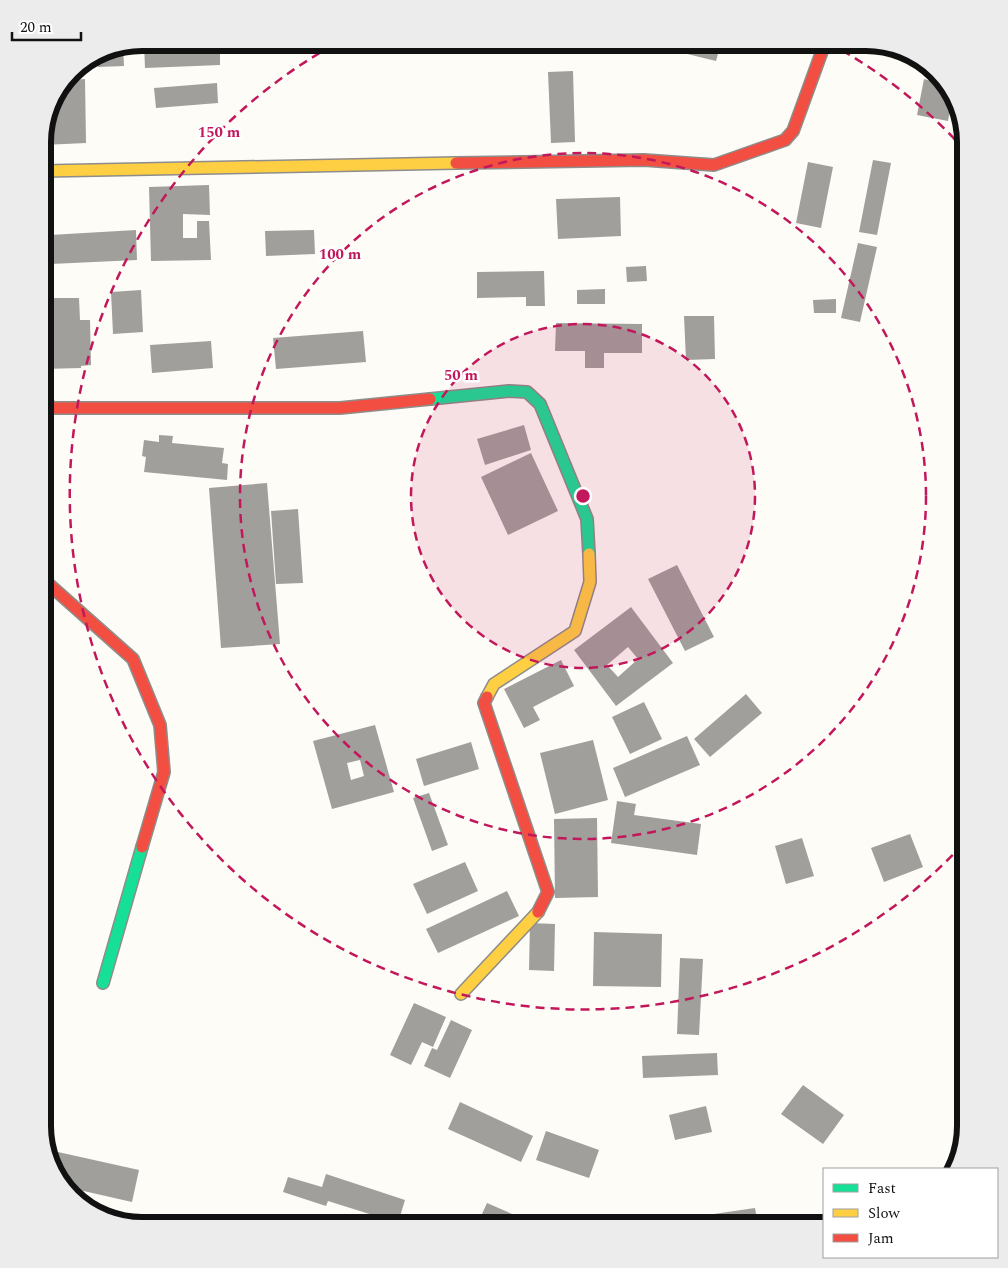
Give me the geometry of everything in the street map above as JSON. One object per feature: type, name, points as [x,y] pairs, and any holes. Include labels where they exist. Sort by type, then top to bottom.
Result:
[{"type":"street","points":[[51,171],[644,160],[714,165],[785,140],[793,131],[822,51]]},
{"type":"street","points":[[51,407],[340,408],[509,391],[527,392],[540,404],[587,519],[590,582],[575,631],[494,684],[484,703],[548,892],[539,911],[461,994]]},
{"type":"street","points":[[51,586],[133,660],[160,724],[164,772],[103,983]]},
{"type":"building","points":[[144,51],[220,51],[220,65],[145,68]]},
{"type":"building","points":[[638,51],[673,51],[673,54]]},
{"type":"building","points":[[684,51],[719,51],[716,61],[683,53]]},
{"type":"building","points":[[123,53],[124,66],[98,67],[98,63]]},
{"type":"building","points":[[573,71],[575,142],[551,143],[548,72]]},
{"type":"building","points":[[77,79],[85,79],[86,143],[51,145],[54,118],[58,107]]},
{"type":"building","points":[[924,79],[933,82],[950,107],[948,121],[917,115]]},
{"type":"building","points":[[217,83],[218,103],[156,108],[154,88]]},
{"type":"building","points":[[873,160],[891,163],[877,235],[859,232]]},
{"type":"building","points":[[808,162],[833,167],[821,228],[796,223]]},
{"type":"building","points":[[209,185],[210,215],[183,214],[183,238],[197,238],[197,221],[209,221],[211,260],[151,261],[149,187]]},
{"type":"building","points":[[620,197],[621,236],[558,239],[556,199]]},
{"type":"building","points":[[136,230],[137,260],[51,264],[51,235]]},
{"type":"building","points":[[314,230],[315,254],[266,256],[265,231]]},
{"type":"building","points":[[858,243],[877,247],[860,322],[841,318]]},
{"type":"building","points":[[646,266],[647,281],[627,282],[626,267]]},
{"type":"building","points":[[544,271],[545,306],[526,306],[526,297],[477,298],[477,272]]},
{"type":"building","points":[[605,289],[605,304],[577,304],[577,290]]},
{"type":"building","points":[[141,290],[143,332],[113,334],[111,292]]},
{"type":"building","points":[[51,298],[79,298],[80,320],[90,320],[91,365],[81,366],[81,368],[51,369]]},
{"type":"building","points":[[836,299],[836,313],[814,313],[813,300]]},
{"type":"building","points":[[684,316],[714,316],[715,359],[686,360]]},
{"type":"building","points":[[556,323],[642,324],[642,353],[604,353],[604,368],[585,368],[585,351],[555,351]]},
{"type":"building","points":[[363,331],[366,362],[276,369],[273,338]]},
{"type":"building","points":[[211,341],[213,368],[152,373],[150,345]]},
{"type":"building","points":[[524,425],[531,450],[485,465],[477,439]]},
{"type":"building","points":[[159,435],[173,436],[172,443],[224,448],[222,463],[228,464],[227,480],[144,472],[146,457],[142,456],[144,440],[159,442]]},
{"type":"building","points":[[531,453],[558,511],[508,535],[481,477]]},
{"type":"building","points":[[267,483],[280,644],[221,648],[209,488]]},
{"type":"building","points":[[298,509],[303,583],[276,584],[271,511]]},
{"type":"building","points":[[677,565],[714,637],[685,651],[648,579]]},
{"type":"building","points":[[631,607],[673,663],[616,706],[574,650]],"holes":[[[628,647],[638,659],[618,677],[607,665]]]},
{"type":"building","points":[[561,660],[574,686],[533,707],[540,720],[524,728],[504,689]]},
{"type":"building","points":[[746,694],[762,713],[710,757],[694,739]]},
{"type":"building","points":[[644,702],[662,739],[630,754],[612,717]]},
{"type":"building","points":[[375,725],[394,792],[332,809],[313,741]],"holes":[[[360,760],[364,776],[351,780],[347,763]]]},
{"type":"building","points":[[687,736],[700,765],[625,797],[613,768]]},
{"type":"building","points":[[593,740],[608,800],[555,814],[540,753]]},
{"type":"building","points":[[471,742],[479,769],[424,786],[416,759]]},
{"type":"building","points":[[429,793],[448,845],[432,851],[413,798]]},
{"type":"building","points":[[617,801],[636,804],[634,815],[701,824],[697,855],[611,843]]},
{"type":"building","points":[[597,818],[598,897],[555,898],[554,819]]},
{"type":"building","points":[[910,834],[923,867],[884,882],[871,848]]},
{"type":"building","points":[[802,838],[814,876],[786,884],[775,846]]},
{"type":"building","points":[[465,862],[478,891],[427,914],[413,884]]},
{"type":"building","points":[[507,891],[519,916],[438,953],[426,929]]},
{"type":"building","points":[[530,923],[555,924],[554,971],[529,970]]},
{"type":"building","points":[[594,932],[662,934],[661,987],[593,986]]},
{"type":"building","points":[[680,958],[703,959],[699,1035],[677,1034]]},
{"type":"building","points":[[414,1003],[446,1017],[433,1047],[422,1042],[411,1065],[390,1055]]},
{"type":"building","points":[[451,1020],[472,1030],[450,1078],[424,1066],[432,1048],[437,1050]]},
{"type":"building","points":[[717,1053],[718,1075],[643,1078],[642,1056]]},
{"type":"building","points":[[803,1085],[844,1115],[823,1144],[781,1114]]},
{"type":"building","points":[[460,1102],[533,1136],[521,1162],[448,1129]]},
{"type":"building","points":[[706,1106],[712,1132],[675,1140],[669,1115]]},
{"type":"building","points":[[546,1131],[599,1150],[589,1178],[536,1160]]},
{"type":"building","points":[[58,1152],[139,1170],[132,1202],[78,1190],[63,1171],[57,1158]]},
{"type":"building","points":[[326,1174],[405,1200],[400,1217],[379,1217],[328,1201],[326,1206],[283,1192],[288,1177],[322,1187]]},
{"type":"building","points":[[487,1203],[512,1214],[511,1217],[481,1217]]},
{"type":"building","points":[[755,1208],[757,1217],[707,1217],[707,1215]]},
{"type":"traffic: fast","points":[[430,399],[509,391],[527,392],[540,404],[587,519],[589,554]]},
{"type":"traffic: fast","points":[[103,983],[142,847]]},
{"type":"traffic: slow","points":[[51,171],[456,163]]},
{"type":"traffic: slow","points":[[487,697],[494,684],[575,631],[590,582],[589,554]]},
{"type":"traffic: slow","points":[[461,994],[538,912]]},
{"type":"traffic: jam","points":[[456,163],[644,160],[714,165],[785,140],[793,131],[822,51]]},
{"type":"traffic: jam","points":[[51,407],[340,408],[430,399]]},
{"type":"traffic: jam","points":[[51,586],[133,659],[160,725],[164,772],[142,847]]},
{"type":"traffic: jam","points":[[487,697],[484,703],[548,892],[538,912]]}]
